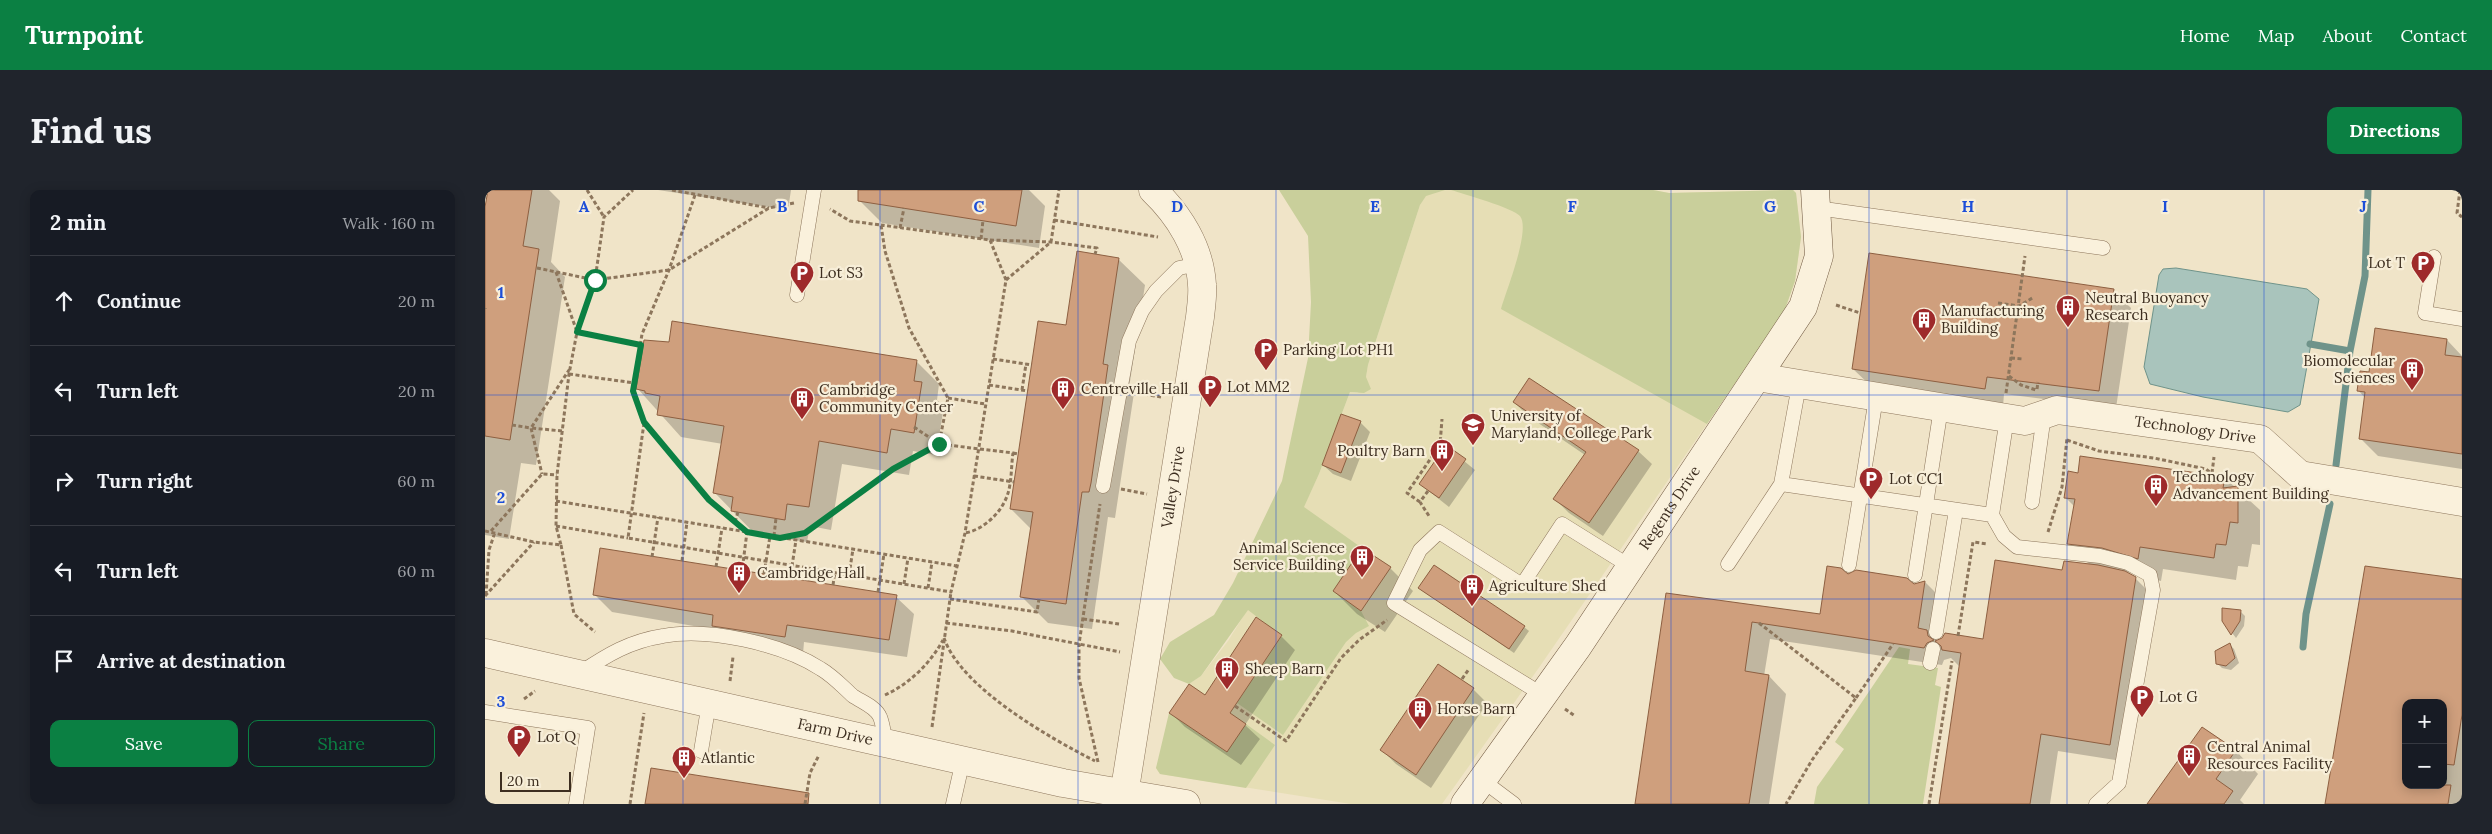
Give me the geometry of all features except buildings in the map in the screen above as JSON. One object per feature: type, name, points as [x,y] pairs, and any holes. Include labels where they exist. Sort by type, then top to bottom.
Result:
[{"type":"street","name":"Valley Drive","points":[[1124,795],[1200,317],[1203,286],[1199,264],[1182,225],[1167,204],[1153,190]]},
{"type":"street","name":"Regents Drive","points":[[1465,804],[1631,567],[1803,307],[1819,256],[1816,199]]},
{"type":"street","points":[[1757,377],[1799,386],[2025,421],[2048,405]]},
{"type":"street","name":"Technology Drive","points":[[2048,405],[2260,439],[2300,475],[2462,502]]},
{"type":"street","name":"Farm Drive","points":[[485,652],[1124,795],[1186,804]]},
{"type":"lane","points":[[797,295],[814,195]]},
{"type":"lane","points":[[1816,199],[2103,248]]},
{"type":"lane","points":[[2434,256],[2425,313],[2462,319]]},
{"type":"lane","points":[[1103,486],[1129,341],[1142,311],[1156,291],[1179,268],[1199,264]]},
{"type":"lane","points":[[1728,564],[1781,484],[1799,386]]},
{"type":"lane","points":[[1849,565],[1876,398]]},
{"type":"lane","points":[[2032,502],[2048,405]]},
{"type":"lane","points":[[1915,575],[1941,408]]},
{"type":"lane","points":[[2007,418],[1992,515],[2004,536],[2017,547],[2100,556],[2127,563],[2151,576],[2153,590],[2119,783],[2097,804]]},
{"type":"lane","points":[[1781,484],[1992,515]]},
{"type":"lane","points":[[1935,632],[1956,510]]},
{"type":"lane","points":[[1543,695],[1394,603],[1420,550],[1439,532],[1522,585],[1562,524],[1631,567]]},
{"type":"lane","points":[[579,673],[615,650],[663,636],[706,634],[758,644],[791,655],[820,668],[869,705],[879,715],[885,743]]},
{"type":"lane","points":[[701,751],[709,703]]},
{"type":"lane","points":[[485,712],[588,728],[576,804]]},
{"type":"lane","points":[[953,804],[963,760]]},
{"type":"lane","points":[[1483,780],[1514,804]]},
{"type":"path","points":[[587,190],[604,218]]},
{"type":"path","points":[[595,632],[574,614],[556,526],[557,475],[570,367],[577,332],[595,280],[604,218],[633,190]]},
{"type":"path","points":[[672,190],[769,208]]},
{"type":"path","points":[[700,195],[701,190]]},
{"type":"path","points":[[1007,280],[1051,242],[1059,190]]},
{"type":"path","points":[[2460,190],[2457,213],[2462,217]]},
{"type":"path","points":[[695,195],[669,270],[641,334],[642,345],[633,391],[644,422],[709,500],[747,532]]},
{"type":"path","points":[[537,268],[595,280],[669,270],[769,208],[814,195],[850,221],[990,240],[1051,242],[1097,248],[1095,254]]},
{"type":"path","points":[[900,228],[904,208]]},
{"type":"path","points":[[981,239],[983,220]]},
{"type":"path","points":[[1054,220],[1157,237]]},
{"type":"path","points":[[881,225],[885,252],[909,328],[948,398],[939,444]]},
{"type":"path","points":[[934,714],[943,638],[951,592],[965,533],[977,448],[1007,280],[990,240]]},
{"type":"path","points":[[2007,418],[2004,403],[2024,261]]},
{"type":"path","points":[[556,272],[577,332]]},
{"type":"path","points":[[1998,303],[2019,306],[2034,297]]},
{"type":"path","points":[[1835,306],[1860,312]]},
{"type":"path","points":[[577,332],[642,345]]},
{"type":"path","points":[[2011,358],[2023,359]]},
{"type":"path","points":[[993,359],[1032,365]]},
{"type":"path","points":[[1022,390],[1025,364]]},
{"type":"path","points":[[542,474],[531,428],[570,367]]},
{"type":"path","points":[[569,374],[636,383]]},
{"type":"path","points":[[2009,376],[2048,405],[2070,426],[2067,440],[2064,486],[2042,551]]},
{"type":"path","points":[[989,385],[1027,391]]},
{"type":"path","points":[[1121,390],[1169,398]]},
{"type":"path","points":[[948,398],[985,404]]},
{"type":"path","points":[[1439,532],[1420,502],[1407,493],[1439,445],[1442,419]]},
{"type":"path","points":[[628,538],[644,422]]},
{"type":"path","points":[[512,425],[562,431]]},
{"type":"path","points":[[915,427],[939,444],[1018,454]]},
{"type":"path","points":[[2067,440],[2099,452],[2161,459],[2206,469],[2212,474]]},
{"type":"path","points":[[780,538],[805,533],[893,469],[939,444]]},
{"type":"path","points":[[965,533],[974,532],[996,513],[1007,496],[1011,482],[1013,453]]},
{"type":"path","points":[[542,474],[557,475]]},
{"type":"path","points":[[485,597],[489,550],[493,532],[542,474]]},
{"type":"path","points":[[973,476],[1011,482]]},
{"type":"path","points":[[943,638],[949,654],[995,698],[1052,739],[1097,762],[1079,678],[1079,644],[1103,486],[1155,496]]},
{"type":"path","points":[[1420,502],[1429,491]]},
{"type":"path","points":[[556,501],[957,566]]},
{"type":"path","points":[[735,522],[738,512]]},
{"type":"path","points":[[652,557],[658,517]]},
{"type":"path","points":[[764,574],[776,518]]},
{"type":"path","points":[[682,561],[687,522]]},
{"type":"path","points":[[556,526],[951,592]]},
{"type":"path","points":[[716,567],[722,528]]},
{"type":"path","points":[[485,531],[534,542],[561,545]]},
{"type":"path","points":[[742,571],[747,532]]},
{"type":"path","points":[[790,578],[796,540]]},
{"type":"path","points":[[485,597],[534,542]]},
{"type":"path","points":[[1958,636],[1973,542],[2017,547]]},
{"type":"path","points":[[849,574],[853,549]]},
{"type":"path","points":[[485,552],[489,550]]},
{"type":"path","points":[[878,592],[884,554]]},
{"type":"path","points":[[904,584],[908,558]]},
{"type":"path","points":[[928,588],[932,562]]},
{"type":"path","points":[[833,585],[835,572]]},
{"type":"path","points":[[950,599],[1037,612],[1039,599]]},
{"type":"path","points":[[1235,706],[1286,741],[1341,658],[1359,640],[1380,627],[1398,606]]},
{"type":"path","points":[[1083,619],[1119,624]]},
{"type":"path","points":[[946,623],[1012,631],[1114,651]]},
{"type":"path","points":[[1759,623],[1856,698]]},
{"type":"path","points":[[1771,626],[1771,633]]},
{"type":"path","points":[[884,695],[899,688],[933,658],[943,638]]},
{"type":"path","points":[[1786,804],[1811,760],[1893,644]]},
{"type":"path","points":[[1929,804],[1953,653]]},
{"type":"path","points":[[731,680],[733,657]]},
{"type":"path","points":[[520,701],[539,688]]},
{"type":"path","points":[[629,804],[645,712]]},
{"type":"path","points":[[805,804],[810,773],[821,750]]},
{"type":"shaded area","points":[[1428,190],[1653,190],[1669,193],[1793,190],[1796,193],[1801,237],[1795,281],[1784,312],[1538,669],[1442,804],[1351,804],[1160,774],[1156,768],[1189,684],[1201,676],[1228,641],[1259,591],[1288,540],[1319,474],[1350,392],[1358,393],[1366,377],[1368,365],[1420,205]]},
{"type":"green space","points":[[1279,190],[1445,190],[1426,196],[1420,205],[1368,365],[1366,377],[1371,389],[1364,393],[1350,392],[1319,474],[1304,507],[1362,548],[1333,591],[1361,611],[1369,626],[1356,633],[1346,642],[1283,735],[1237,703],[1282,636],[1248,610],[1201,676],[1189,684],[1174,678],[1160,659],[1170,642],[1214,615],[1233,583],[1282,481],[1308,358],[1311,302],[1308,236]]},
{"type":"green space","points":[[1451,190],[1653,190],[1669,193],[1793,190],[1796,193],[1801,237],[1795,281],[1784,312],[1707,424],[1501,309],[1520,247],[1523,223],[1520,216],[1516,213],[1499,205]]},
{"type":"green space","points":[[1899,647],[1910,649],[1908,664],[1938,668],[1935,685],[1941,687],[1923,804],[1814,804],[1817,787],[1844,749],[1835,742]]},
{"type":"green space","points":[[1169,713],[1226,752],[1246,724],[1275,745],[1246,788],[1160,774],[1156,768]]},
{"type":"water","points":[[2176,268],[2307,289],[2319,299],[2300,405],[2288,412],[2203,397],[2150,384],[2144,367],[2159,275],[2163,269]]},
{"type":"waterway","points":[[2336,465],[2350,351],[2365,276],[2368,190]]},
{"type":"waterway","points":[[2310,344],[2350,351]]},
{"type":"waterway","points":[[2303,647],[2306,614],[2330,504]]},
{"type":"place","name":"Lot T","points":[[2423,284]]},
{"type":"place","name":"Lot S3","points":[[802,294]]},
{"type":"place","name":"Neutral Buoyancy Research","points":[[2068,328]]},
{"type":"place","name":"Manufacturing Building","points":[[1924,341]]},
{"type":"place","name":"Parking Lot PH1","points":[[1266,371]]},
{"type":"place","name":"Biomolecular Sciences","points":[[2412,391]]},
{"type":"place","name":"Lot MM2","points":[[1210,408]]},
{"type":"place","name":"Centreville Hall","points":[[1063,410]]},
{"type":"place","name":"Cambridge Community Center","points":[[802,420]]},
{"type":"place","name":"University of Maryland, College Park","points":[[1473,446]]},
{"type":"place","name":"Poultry Barn","points":[[1442,472]]},
{"type":"place","name":"Lot CC1","points":[[1871,500]]},
{"type":"place","name":"Technology Advancement Building","points":[[2156,507]]},
{"type":"place","name":"Animal Science Service Building","points":[[1362,578]]},
{"type":"place","name":"Cambridge Hall","points":[[739,594]]},
{"type":"place","name":"Agriculture Shed","points":[[1472,607]]},
{"type":"place","name":"Sheep Barn","points":[[1227,690]]},
{"type":"place","name":"Lot G","points":[[2142,718]]},
{"type":"place","name":"Horse Barn","points":[[1420,730]]},
{"type":"place","name":"Lot Q","points":[[519,758]]},
{"type":"place","name":"Central Animal Resources Facility","points":[[2189,777]]},
{"type":"place","name":"Atlantic","points":[[684,779]]},
{"type":"route","points":[[595,280],[577,332],[641,345],[633,391],[644,422],[709,500],[747,532],[780,538],[805,533],[893,469],[939,444]]}]
